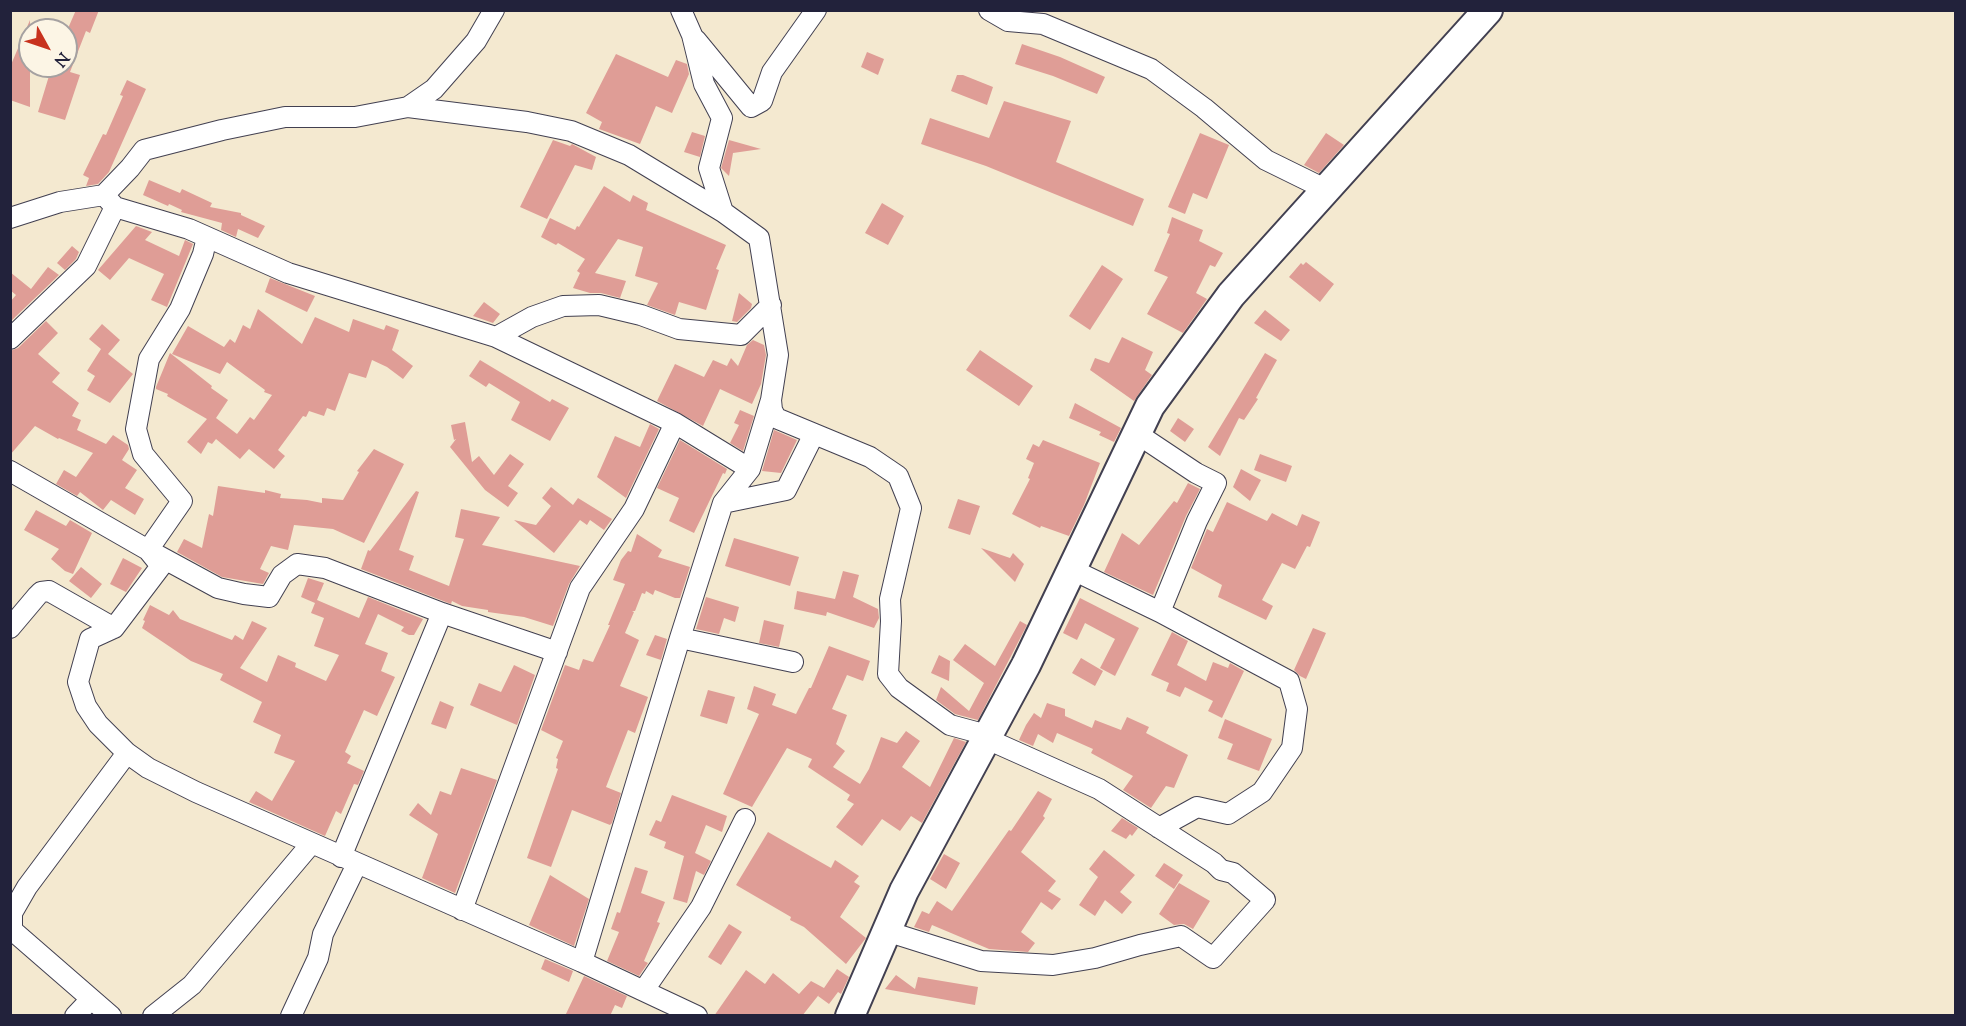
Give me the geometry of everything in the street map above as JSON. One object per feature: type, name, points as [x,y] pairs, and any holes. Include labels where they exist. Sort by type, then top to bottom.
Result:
[{"type":"street","points":[[408,107],[434,89],[476,41],[494,10]]},
{"type":"street","points":[[681,10],[692,35],[704,84],[722,118],[709,168],[723,212]]},
{"type":"street","points":[[692,35],[751,107],[762,101],[772,72],[816,10]]},
{"type":"street","points":[[989,10],[1008,21],[1043,24],[1151,69],[1204,108],[1266,160],[1326,190]]},
{"type":"street","points":[[850,1016],[904,891],[1026,665],[1150,406],[1231,295],[1488,10]]},
{"type":"street","points":[[10,339],[86,266],[110,201],[144,150],[285,117],[355,117],[408,107],[527,122],[571,131],[629,155],[723,212],[759,238],[778,355],[771,400],[750,469],[723,503],[582,962]]},
{"type":"street","points":[[10,218],[60,202],[110,201],[189,229],[288,273],[496,337],[675,423],[750,469]]},
{"type":"street","points":[[148,550],[182,501],[143,454],[136,429],[149,359],[180,309],[203,254],[207,237]]},
{"type":"street","points":[[496,337],[532,317],[563,306],[581,305],[599,305],[641,315],[679,329],[741,335],[771,305]]},
{"type":"street","points":[[771,400],[776,418],[870,457],[898,476],[911,508],[890,599],[888,674],[898,688],[950,725],[976,732],[1099,789],[1214,863],[1221,870],[1233,873],[1264,900],[1213,958],[1181,936],[1095,958],[1053,965],[981,961],[886,931]]},
{"type":"street","points":[[462,910],[580,588],[634,508],[675,423]]},
{"type":"street","points":[[1136,433],[1196,473],[1216,483],[1197,521],[1160,612]]},
{"type":"street","points":[[723,503],[786,490],[814,434]]},
{"type":"street","points":[[10,471],[218,588],[269,597],[282,575],[297,564],[325,568],[442,613],[557,652]]},
{"type":"street","points":[[148,550],[161,566],[114,628],[90,639],[78,682],[86,706],[98,724],[127,753],[148,768],[196,792],[582,962],[697,1016]]},
{"type":"street","points":[[1071,569],[1160,612],[1289,681],[1297,709],[1292,748],[1262,792],[1228,814],[1197,807],[1159,828]]},
{"type":"street","points":[[10,628],[36,596],[41,592],[49,591],[114,628]]},
{"type":"street","points":[[291,1016],[318,958],[323,934],[349,861],[442,613]]},
{"type":"street","points":[[680,638],[792,662]]},
{"type":"street","points":[[111,1016],[12,930],[12,913],[27,887],[127,753]]},
{"type":"street","points":[[644,990],[701,907],[745,819]]},
{"type":"street","points":[[153,1016],[192,985],[311,844]]},
{"type":"street","points":[[75,1016],[91,999]]},
{"type":"building","points":[[76,10],[99,10],[90,33],[86,31],[78,52],[78,18],[73,18]]},
{"type":"building","points":[[1022,44],[1060,57],[1105,77],[1097,94],[1015,64]]},
{"type":"building","points":[[18,48],[18,78],[30,78],[30,107],[10,100],[10,67]]},
{"type":"building","points":[[867,52],[884,59],[878,75],[861,67]]},
{"type":"building","points":[[616,54],[668,77],[676,60],[687,64],[689,74],[672,113],[656,106],[640,144],[599,129],[602,122],[586,113]]},
{"type":"building","points":[[78,74],[80,75],[65,120],[38,112],[48,78],[78,78]]},
{"type":"building","points":[[957,75],[963,75],[993,87],[987,105],[951,91]]},
{"type":"building","points":[[127,80],[146,89],[109,172],[98,184],[86,186],[89,178],[83,175],[103,134],[106,135],[123,96],[120,95]]},
{"type":"building","points":[[1004,101],[1071,121],[1056,162],[1144,199],[1133,226],[986,166],[921,144],[930,118],[989,138]]},
{"type":"building","points":[[692,132],[705,136],[700,157],[684,152]]},
{"type":"building","points":[[1200,133],[1229,145],[1207,199],[1193,193],[1185,214],[1168,207]]},
{"type":"building","points":[[1326,133],[1344,145],[1319,173],[1304,165]]},
{"type":"building","points":[[553,140],[570,146],[572,144],[596,157],[592,170],[575,165],[547,219],[520,207]]},
{"type":"building","points":[[729,140],[761,149],[733,153],[729,176],[721,168]]},
{"type":"building","points":[[149,180],[180,193],[182,189],[212,203],[210,207],[241,213],[265,226],[258,238],[238,229],[236,237],[221,230],[222,223],[181,212],[182,210],[169,204],[168,206],[143,195]]},
{"type":"building","points":[[604,186],[630,202],[633,195],[648,203],[646,210],[726,245],[716,269],[719,270],[706,310],[679,302],[675,315],[647,305],[658,283],[635,276],[643,247],[618,239],[595,273],[626,281],[620,298],[573,288],[580,273],[577,271],[585,259],[558,243],[556,245],[541,237],[550,218],[575,230],[577,226],[579,227]]},
{"type":"building","points":[[882,203],[904,216],[888,245],[865,233]]},
{"type":"building","points":[[1172,217],[1203,230],[1199,241],[1223,253],[1215,267],[1210,265],[1196,293],[1207,299],[1183,333],[1147,314],[1168,277],[1154,271],[1170,234],[1167,233]]},
{"type":"building","points":[[136,226],[152,232],[145,240],[179,256],[185,240],[193,244],[167,307],[151,300],[164,274],[129,258],[110,280],[98,270]]},
{"type":"building","points":[[72,246],[79,252],[76,259],[65,270],[57,263]]},
{"type":"building","points":[[1306,262],[1334,284],[1320,302],[1289,277],[1301,263],[1303,265]]},
{"type":"building","points":[[1102,265],[1123,279],[1090,330],[1069,316]]},
{"type":"building","points":[[48,267],[59,275],[10,322],[10,302],[16,295],[10,290],[10,272],[31,289]]},
{"type":"building","points":[[270,278],[315,296],[307,312],[265,292]]},
{"type":"building","points":[[739,293],[752,304],[737,322],[732,321]]},
{"type":"building","points":[[484,302],[500,314],[493,323],[473,316]]},
{"type":"building","points":[[258,309],[302,344],[315,317],[349,332],[353,319],[384,330],[386,325],[399,330],[392,350],[413,366],[403,379],[387,367],[372,360],[366,378],[349,373],[335,411],[327,408],[324,416],[309,411],[306,417],[303,416],[278,450],[285,456],[274,469],[249,449],[240,459],[216,439],[212,444],[208,442],[201,454],[187,442],[207,419],[156,387],[170,353],[228,400],[216,418],[237,434],[250,417],[254,420],[272,395],[264,392],[265,390],[227,362],[220,374],[172,354],[188,326],[224,347],[230,339],[235,343],[243,325],[250,329]]},
{"type":"building","points":[[1265,310],[1290,330],[1281,341],[1254,323]]},
{"type":"building","points":[[46,321],[58,333],[38,354],[60,373],[52,382],[79,403],[72,416],[81,420],[77,430],[106,444],[113,435],[128,445],[129,449],[122,460],[137,470],[125,488],[144,499],[135,515],[111,500],[103,510],[80,492],[77,496],[56,484],[64,470],[76,477],[93,453],[58,439],[35,426],[10,455],[10,351],[18,348]]},
{"type":"building","points":[[102,324],[120,340],[108,354],[133,374],[110,403],[87,390],[95,376],[87,371],[101,349],[89,339]]},
{"type":"building","points":[[1122,337],[1153,352],[1145,370],[1152,375],[1134,401],[1090,370],[1095,358],[1109,363]]},
{"type":"building","points":[[753,340],[764,345],[766,355],[761,384],[752,404],[720,389],[703,426],[657,401],[675,364],[704,377],[713,360],[727,366],[731,358],[738,366],[747,345]]},
{"type":"building","points":[[980,350],[1033,386],[1019,406],[966,370]]},
{"type":"building","points":[[1265,353],[1277,360],[1256,398],[1258,399],[1244,420],[1239,418],[1220,456],[1208,447]]},
{"type":"building","points":[[480,360],[550,402],[552,399],[569,408],[550,441],[511,420],[520,402],[489,383],[486,387],[469,376]]},
{"type":"building","points":[[1075,403],[1121,428],[1114,442],[1099,435],[1101,432],[1069,418]]},
{"type":"building","points":[[740,410],[754,416],[743,451],[730,443],[739,425],[734,423]]},
{"type":"building","points":[[1178,418],[1194,429],[1185,442],[1170,431]]},
{"type":"building","points":[[465,422],[472,462],[479,456],[494,475],[510,454],[524,464],[508,486],[518,493],[508,507],[485,490],[450,447],[456,439],[454,440],[451,425]]},
{"type":"building","points":[[650,424],[659,429],[626,498],[597,477],[615,436],[640,447]]},
{"type":"building","points":[[774,430],[797,440],[781,473],[762,471]]},
{"type":"building","points":[[680,440],[727,469],[694,533],[669,521],[679,498],[657,488]]},
{"type":"building","points":[[1043,440],[1100,463],[1069,536],[1041,526],[1040,528],[1012,514],[1030,479],[1028,478],[1034,463],[1026,459],[1033,444],[1039,447]]},
{"type":"building","points":[[374,449],[404,464],[364,543],[333,529],[294,525],[288,550],[271,546],[260,569],[269,573],[263,584],[222,577],[177,552],[184,539],[202,548],[209,514],[213,516],[218,486],[265,493],[265,490],[281,494],[280,498],[322,503],[322,498],[343,500],[359,472],[357,471]]},
{"type":"building","points":[[1260,454],[1292,466],[1286,482],[1254,470]]},
{"type":"building","points":[[1241,469],[1261,480],[1250,501],[1233,487]]},
{"type":"building","points":[[1188,483],[1200,489],[1186,516],[1153,595],[1104,572],[1122,533],[1139,545],[1174,501],[1177,503]]},
{"type":"building","points":[[551,487],[573,505],[578,498],[612,519],[604,530],[590,520],[587,525],[580,520],[554,553],[514,520],[536,525],[551,506],[542,498]]},
{"type":"building","points":[[416,491],[419,492],[399,550],[414,556],[409,570],[449,586],[464,539],[455,537],[461,509],[500,517],[482,545],[580,566],[569,584],[553,626],[524,617],[462,606],[452,601],[451,604],[361,569],[368,550],[370,551]]},
{"type":"building","points":[[958,499],[980,506],[970,535],[948,528]]},
{"type":"building","points":[[1227,502],[1267,521],[1272,513],[1297,526],[1302,514],[1320,522],[1310,547],[1307,546],[1295,569],[1282,563],[1262,600],[1273,606],[1266,620],[1218,597],[1222,585],[1191,568],[1207,529],[1213,532]]},
{"type":"building","points":[[36,510],[66,526],[70,520],[92,533],[73,574],[65,571],[51,559],[59,549],[24,530]]},
{"type":"building","points":[[637,534],[662,550],[658,557],[690,567],[680,598],[655,590],[653,595],[646,591],[645,594],[642,593],[635,611],[632,611],[634,612],[625,633],[639,640],[620,686],[648,697],[635,733],[628,730],[606,787],[621,793],[612,823],[610,825],[572,810],[551,867],[527,858],[558,769],[556,758],[563,741],[541,730],[565,665],[579,670],[583,659],[593,662],[625,584],[613,580],[621,560],[628,551],[631,552]]},
{"type":"building","points":[[734,538],[799,557],[790,586],[725,566]]},
{"type":"building","points":[[981,548],[1010,558],[1013,553],[1024,564],[1015,582]]},
{"type":"building","points":[[123,558],[142,568],[126,592],[110,584]]},
{"type":"building","points":[[81,567],[102,584],[91,598],[69,581]]},
{"type":"building","points":[[843,571],[859,575],[853,597],[878,609],[879,618],[874,628],[827,612],[826,616],[794,609],[797,591],[835,599]]},
{"type":"building","points":[[308,578],[324,583],[317,600],[359,618],[368,597],[423,619],[414,635],[409,635],[401,631],[404,627],[378,614],[365,644],[388,653],[381,671],[395,677],[377,716],[364,710],[345,752],[351,756],[347,763],[364,771],[358,785],[354,784],[341,814],[336,811],[325,836],[249,802],[256,791],[272,801],[295,761],[274,753],[281,735],[253,722],[262,702],[220,680],[223,674],[191,661],[142,628],[150,605],[169,615],[173,610],[180,619],[232,640],[235,635],[243,640],[252,621],[267,628],[240,668],[267,682],[278,655],[296,663],[295,667],[326,681],[339,655],[314,646],[324,618],[311,613],[315,603],[301,597]]},
{"type":"building","points":[[706,597],[739,607],[735,622],[724,618],[719,634],[696,629]]},
{"type":"building","points":[[1080,598],[1139,628],[1115,676],[1100,668],[1115,639],[1085,623],[1077,640],[1063,633]]},
{"type":"building","points":[[764,620],[784,625],[779,647],[759,643]]},
{"type":"building","points":[[1020,621],[1027,625],[978,720],[955,714],[936,700],[941,687],[969,711],[984,683],[953,660],[965,644],[995,666]]},
{"type":"building","points":[[1313,628],[1326,633],[1306,679],[1294,670]]},
{"type":"building","points":[[1172,632],[1188,641],[1177,665],[1206,681],[1213,662],[1228,668],[1230,663],[1244,671],[1222,718],[1208,711],[1213,701],[1185,687],[1180,697],[1166,691],[1169,683],[1151,675]]},
{"type":"building","points":[[655,635],[667,639],[661,660],[646,655]]},
{"type":"building","points":[[829,646],[870,661],[863,681],[847,675],[832,709],[847,715],[836,744],[845,751],[833,767],[860,784],[869,769],[881,737],[897,743],[906,731],[920,741],[902,767],[930,787],[954,738],[966,742],[922,823],[911,816],[900,831],[882,819],[862,846],[836,827],[854,804],[847,800],[850,795],[808,767],[812,759],[787,748],[752,807],[723,794],[759,714],[747,709],[754,686],[776,694],[772,705],[796,714],[811,688]]},
{"type":"building","points":[[939,655],[950,661],[949,681],[931,673]]},
{"type":"building","points":[[1081,658],[1103,671],[1095,686],[1072,673]]},
{"type":"building","points":[[514,665],[535,675],[517,725],[470,705],[479,683],[501,692]]},
{"type":"building","points":[[708,690],[735,697],[727,724],[700,716]]},
{"type":"building","points":[[440,701],[454,707],[446,729],[431,724]]},
{"type":"building","points":[[1047,703],[1065,709],[1065,716],[1092,728],[1095,720],[1121,730],[1127,717],[1149,727],[1146,733],[1188,755],[1174,788],[1166,786],[1151,808],[1123,790],[1133,776],[1091,753],[1093,749],[1057,733],[1053,743],[1038,734],[1033,746],[1019,740],[1034,713],[1041,718]]},
{"type":"building","points":[[1225,719],[1272,739],[1259,771],[1227,759],[1233,744],[1218,738]]},
{"type":"building","points":[[461,768],[497,780],[455,893],[422,878],[438,834],[409,815],[418,803],[431,815],[440,791],[451,795]]},
{"type":"building","points":[[1038,791],[1052,799],[1043,816],[1045,818],[1021,852],[1056,881],[1048,891],[1061,899],[1052,910],[1041,902],[1021,932],[1035,943],[1028,952],[989,949],[932,925],[929,932],[914,927],[922,911],[929,914],[937,901],[952,911]]},
{"type":"building","points":[[672,795],[727,816],[722,832],[706,825],[695,853],[711,861],[704,875],[696,871],[687,903],[673,899],[684,856],[664,848],[666,842],[649,835],[656,820],[661,822]]},
{"type":"building","points":[[1122,818],[1138,828],[1132,836],[1130,834],[1126,839],[1111,831]]},
{"type":"building","points":[[768,832],[831,868],[835,860],[859,876],[854,882],[860,886],[840,917],[866,938],[846,964],[804,927],[790,920],[791,917],[736,885]]},
{"type":"building","points":[[1104,850],[1135,875],[1120,892],[1132,902],[1122,914],[1105,900],[1095,916],[1079,905],[1098,877],[1089,869]]},
{"type":"building","points":[[944,854],[960,863],[946,889],[930,879]]},
{"type":"building","points":[[1164,863],[1183,875],[1174,889],[1155,876]]},
{"type":"building","points":[[635,867],[648,871],[641,893],[665,902],[657,922],[660,923],[644,961],[648,963],[639,976],[607,961],[619,932],[611,929],[617,912],[620,913]]},
{"type":"building","points":[[550,875],[589,899],[574,946],[529,925]]},
{"type":"building","points":[[1179,883],[1210,901],[1193,929],[1184,924],[1174,925],[1159,914]]},
{"type":"building","points":[[729,924],[742,932],[721,965],[708,957]]},
{"type":"building","points":[[545,959],[573,971],[569,982],[541,969]]},
{"type":"building","points":[[837,969],[849,977],[841,994],[838,992],[829,1004],[818,996],[821,992],[802,1016],[714,1016],[746,970],[765,984],[773,973],[799,994],[811,981],[824,988]]},
{"type":"building","points":[[896,975],[915,989],[918,977],[978,987],[975,1005],[885,989]]},
{"type":"building","points":[[584,976],[627,996],[622,1008],[615,1005],[610,1016],[565,1016]]}]
